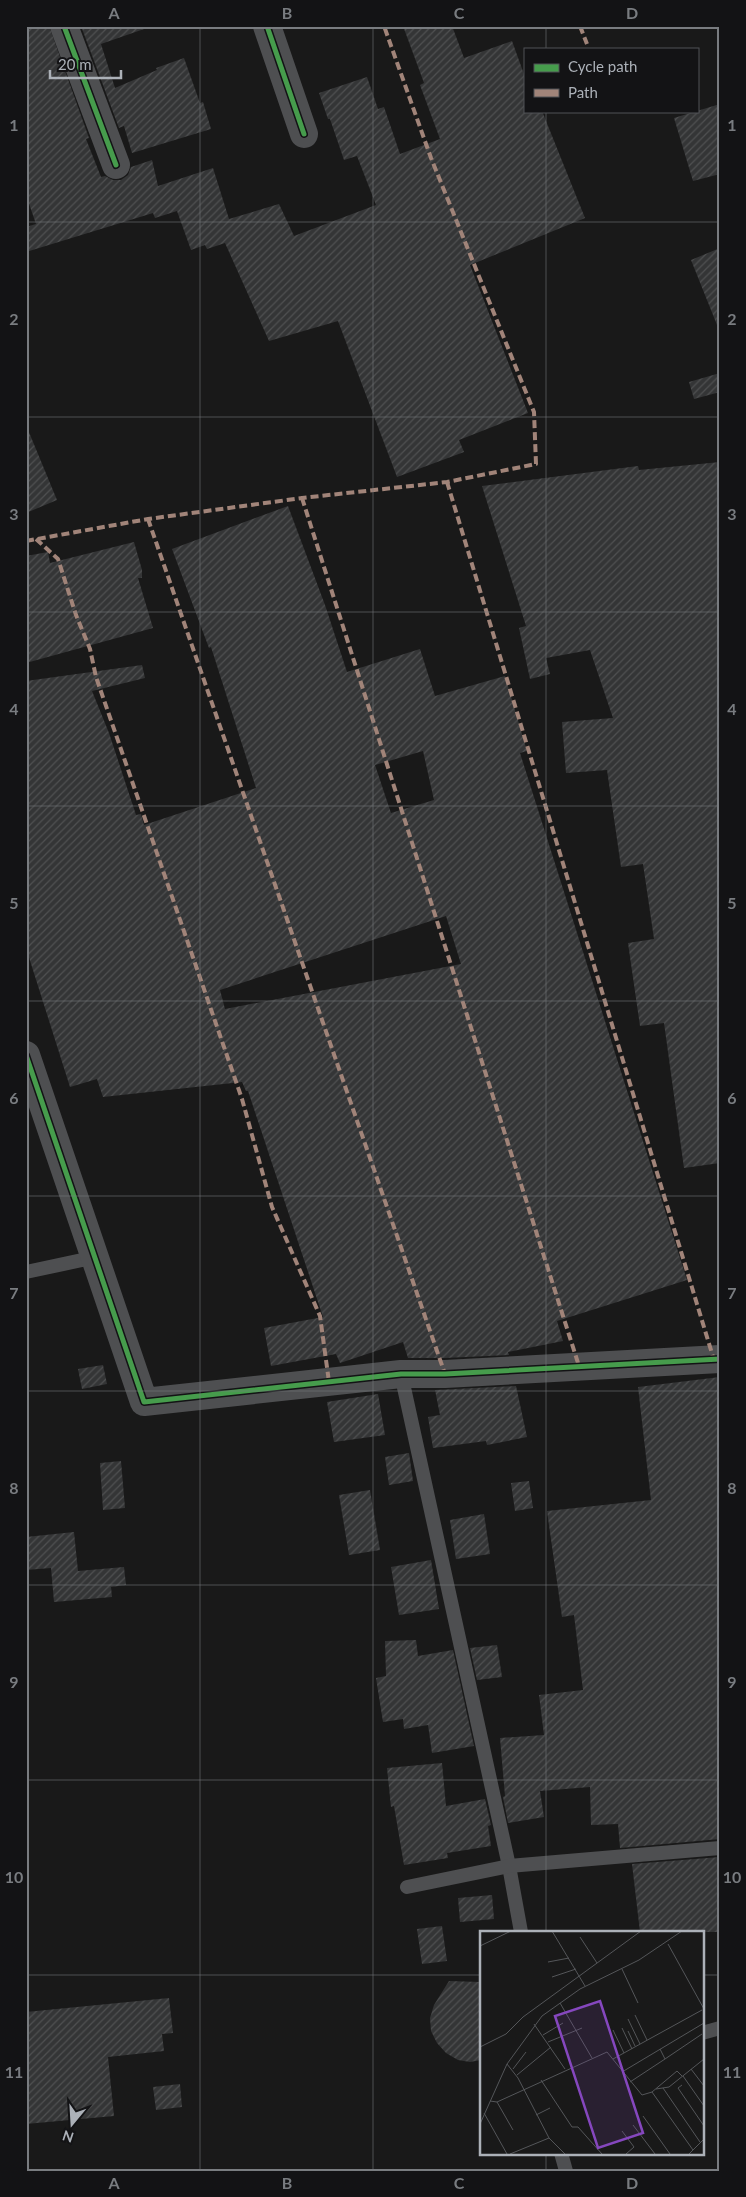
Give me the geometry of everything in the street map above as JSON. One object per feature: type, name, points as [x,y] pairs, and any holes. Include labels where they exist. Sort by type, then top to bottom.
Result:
[{"type":"street","points":[[64,26],[116,165]]},
{"type":"street","points":[[267,26],[304,134]]},
{"type":"street","points":[[26,1055],[144,1402],[401,1374],[445,1374],[720,1359]]},
{"type":"lane","points":[[26,1272],[96,1258]]},
{"type":"lane","points":[[401,1374],[509,1866],[521,1931]]},
{"type":"lane","points":[[407,1887],[509,1866],[720,1848]]},
{"type":"lane","points":[[704,2032],[720,2028]]},
{"type":"lane","points":[[562,2154],[566,2171]]},
{"type":"building","points":[[26,26],[49,26],[89,138],[86,139],[101,177],[105,176],[113,180],[121,180],[128,175],[131,167],[152,160],[158,186],[213,168],[229,219],[279,204],[294,236],[376,205],[357,156],[344,160],[319,93],[367,77],[378,109],[384,107],[400,154],[440,139],[420,85],[424,83],[403,26],[452,26],[464,58],[512,41],[524,74],[524,112],[542,112],[585,218],[470,265],[528,413],[459,440],[464,452],[397,477],[338,321],[269,341],[225,243],[207,249],[205,245],[191,250],[177,211],[155,218],[153,213],[26,252],[26,227],[36,224],[26,195]]},
{"type":"building","points":[[81,26],[144,26],[144,29],[101,44],[115,88],[157,70],[156,68],[184,58],[200,103],[203,102],[211,129],[132,153],[124,126],[119,128]]},
{"type":"building","points":[[720,104],[720,174],[693,181],[674,118]]},
{"type":"building","points":[[720,248],[720,329],[719,330],[691,260]]},
{"type":"building","points":[[720,373],[720,392],[694,399],[689,382]]},
{"type":"building","points":[[26,425],[57,500],[26,513]]},
{"type":"building","points":[[720,462],[720,1163],[684,1168],[664,1023],[640,1026],[628,943],[654,939],[643,864],[621,867],[607,770],[566,773],[562,722],[613,718],[590,650],[546,658],[550,674],[530,679],[519,628],[526,626],[482,486],[638,466],[639,470]]},
{"type":"building","points":[[288,506],[325,605],[347,672],[420,649],[435,696],[505,676],[527,751],[520,753],[687,1280],[557,1321],[563,1341],[508,1352],[509,1355],[408,1358],[403,1342],[340,1363],[336,1354],[271,1366],[264,1328],[323,1317],[248,1091],[246,1091],[242,1082],[103,1097],[97,1079],[70,1087],[26,948],[26,681],[142,665],[145,678],[92,691],[109,733],[136,815],[141,814],[144,825],[256,788],[211,647],[209,648],[172,549]],"holes":[[[423,751],[434,800],[391,813],[375,765]],[[446,916],[461,964],[225,1009],[220,990]]]},
{"type":"building","points":[[134,542],[142,570],[142,578],[138,578],[153,628],[26,663],[26,556],[48,552],[50,563]]},
{"type":"building","points":[[103,1365],[107,1384],[82,1389],[78,1369]]},
{"type":"building","points":[[720,1377],[720,1839],[620,1848],[618,1824],[591,1825],[590,1787],[540,1791],[544,1817],[508,1823],[503,1797],[505,1796],[500,1738],[544,1735],[539,1695],[583,1690],[574,1615],[562,1617],[547,1511],[651,1500],[638,1387]]},
{"type":"building","points":[[516,1386],[527,1437],[487,1445],[486,1441],[433,1448],[428,1417],[440,1415],[435,1390]]},
{"type":"building","points":[[378,1394],[385,1435],[334,1442],[327,1402]]},
{"type":"building","points":[[409,1453],[413,1481],[389,1485],[385,1457]]},
{"type":"building","points":[[121,1461],[125,1508],[103,1510],[100,1463]]},
{"type":"building","points":[[529,1481],[533,1508],[515,1511],[511,1483]]},
{"type":"building","points":[[370,1490],[380,1550],[349,1555],[339,1495]]},
{"type":"building","points":[[484,1514],[490,1554],[456,1559],[450,1520]]},
{"type":"building","points":[[74,1532],[78,1571],[124,1567],[126,1585],[111,1587],[112,1597],[54,1602],[51,1568],[26,1570],[26,1537]]},
{"type":"building","points":[[431,1560],[439,1609],[399,1615],[391,1567]]},
{"type":"building","points":[[416,1640],[418,1656],[453,1650],[474,1746],[432,1753],[428,1725],[404,1729],[403,1719],[383,1722],[376,1678],[386,1676],[385,1641]]},
{"type":"building","points":[[497,1645],[502,1677],[477,1680],[470,1648]]},
{"type":"building","points":[[442,1763],[446,1806],[485,1799],[491,1825],[488,1826],[491,1846],[447,1853],[448,1858],[404,1865],[394,1806],[391,1807],[387,1768]]},
{"type":"building","points":[[720,1857],[720,1932],[640,1931],[632,1864]]},
{"type":"building","points":[[492,1895],[494,1919],[460,1922],[458,1898]]},
{"type":"building","points":[[442,1926],[447,1961],[422,1964],[417,1929]]},
{"type":"building","points":[[449,1981],[480,1982],[480,2060],[470,2062],[458,2060],[446,2053],[437,2043],[431,2031],[430,2018],[434,2005]]},
{"type":"building","points":[[169,1998],[173,2033],[162,2034],[164,2051],[108,2057],[114,2116],[26,2124],[26,2012]]},
{"type":"building","points":[[180,2084],[182,2107],[156,2110],[153,2087]]},
{"type":"marked path","points":[[26,541],[148,519],[302,498],[447,482],[536,464],[534,412],[431,158],[384,26]]},
{"type":"marked path","points":[[580,26],[587,44]]},
{"type":"marked path","points":[[447,482],[714,1360]]},
{"type":"marked path","points":[[302,498],[579,1366]]},
{"type":"marked path","points":[[148,519],[445,1374]]},
{"type":"marked path","points":[[36,539],[58,559],[76,615],[90,649],[96,677],[242,1099],[272,1207],[320,1316],[329,1382]]},
{"type":"cycle path","points":[[64,26],[116,165]]},
{"type":"cycle path","points":[[267,26],[304,134]]},
{"type":"cycle path","points":[[26,1055],[144,1402],[401,1374],[445,1374],[720,1359]]}]
